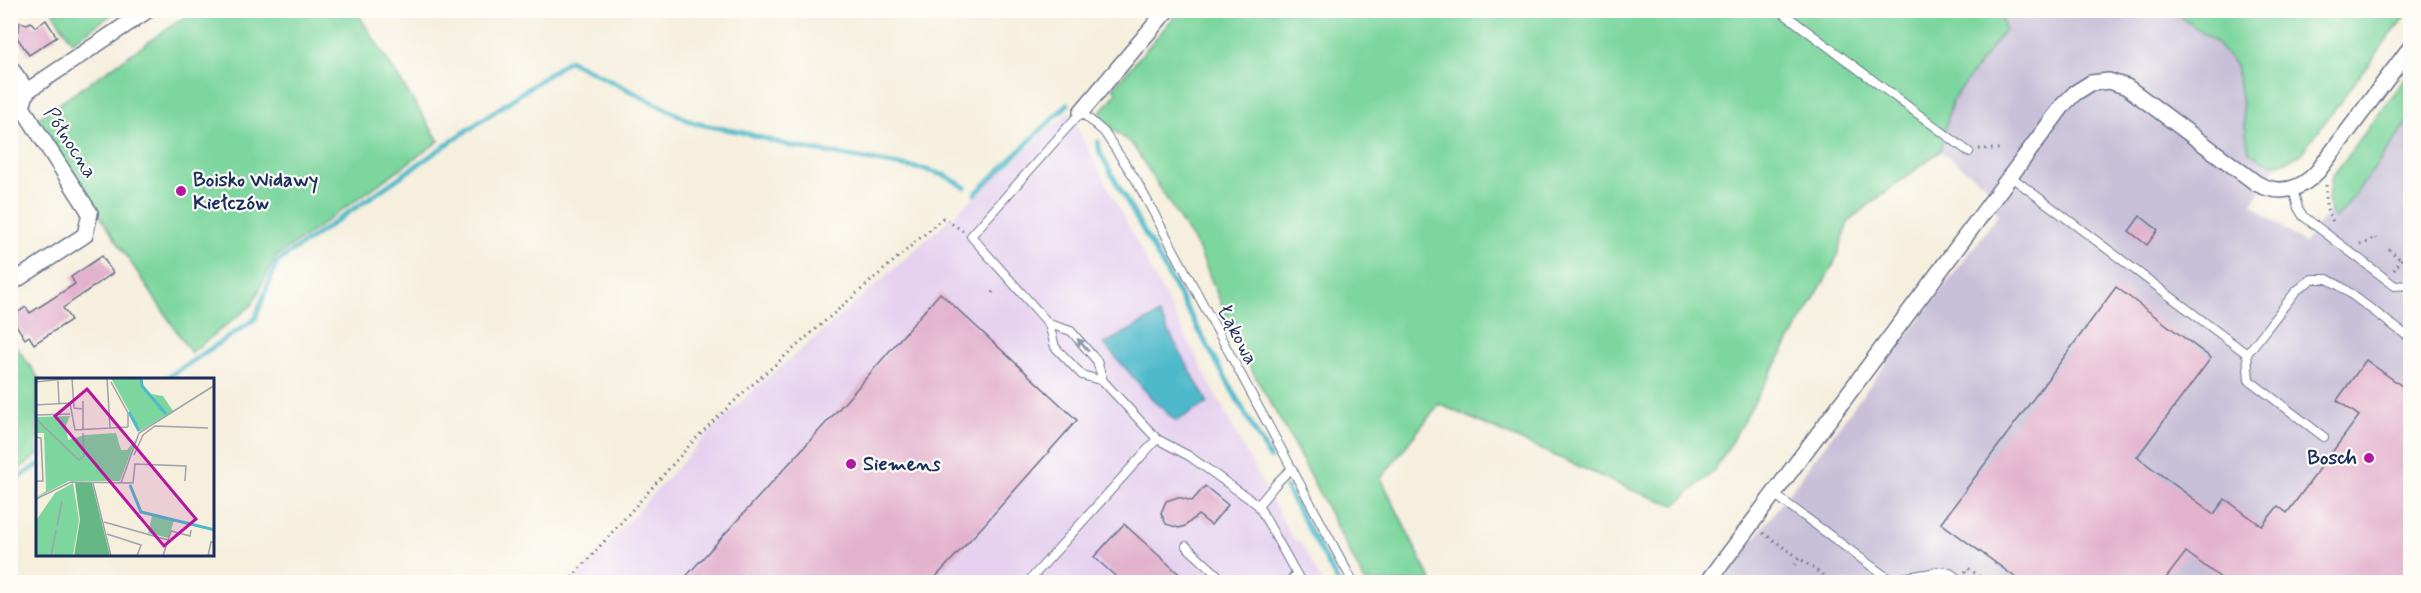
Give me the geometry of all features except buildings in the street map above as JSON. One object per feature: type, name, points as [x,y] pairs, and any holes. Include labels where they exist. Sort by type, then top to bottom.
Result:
[{"type":"street","name":"Północna","points":[[10,284],[85,235],[90,213],[22,108],[27,92],[148,10]]},
{"type":"street","points":[[1081,112],[1167,10]]},
{"type":"street","points":[[1708,582],[2070,97],[2091,83],[2109,81],[2127,87],[2256,183],[2273,190],[2293,189],[2310,180],[2318,171],[2410,48]]},
{"type":"street","points":[[10,67],[27,92]]},
{"type":"lane","points":[[1779,10],[1969,152]]},
{"type":"lane","points":[[1081,112],[971,236],[1049,324],[1055,347],[1082,375],[1103,381]]},
{"type":"lane","name":"Łąkowa","points":[[1081,112],[1104,132],[1122,156],[1353,582]]},
{"type":"lane","points":[[2010,176],[2247,354]]},
{"type":"lane","points":[[2293,189],[2298,208],[2303,216],[2395,286],[2410,285]]},
{"type":"lane","points":[[2324,437],[2249,380],[2247,354],[2296,291],[2312,279],[2327,279],[2340,286],[2410,338]]},
{"type":"lane","points":[[1049,324],[1071,331],[1097,361],[1103,381],[1157,439],[1189,456],[1258,506],[1299,579],[1288,582]]},
{"type":"lane","points":[[1029,582],[1157,439]]},
{"type":"lane","points":[[1258,506],[1279,478],[1292,470]]},
{"type":"lane","points":[[1774,494],[1892,581],[1943,571],[1963,582]]},
{"type":"lane","points":[[1186,546],[1225,582]]},
{"type":"path","points":[[1969,152],[1975,148],[2001,149]]},
{"type":"path","points":[[2329,176],[2325,187],[2324,206],[2338,230]]},
{"type":"path","points":[[568,582],[698,436],[943,218],[971,236]]},
{"type":"path","points":[[2358,244],[2368,242],[2374,237],[2376,239]]},
{"type":"path","points":[[2386,279],[2410,247]]},
{"type":"path","points":[[2389,249],[2402,260]]},
{"type":"path","points":[[992,293],[995,288]]},
{"type":"path","points":[[1748,529],[1756,535],[1759,531],[1832,582]]},
{"type":"path","points":[[1795,564],[1799,558]]},
{"type":"shaded area","points":[[2000,11],[2173,11],[2215,42],[2236,65],[2249,152],[2259,159],[2277,165],[2252,204],[2304,244],[2410,102],[2410,582],[1722,582],[1998,215],[1987,186],[1940,151],[1952,101],[2005,30]]},
{"type":"shaded area","points":[[1069,112],[1243,447],[1292,538],[1301,543],[1322,582],[573,582],[704,438],[751,392],[851,307]]},
{"type":"green space","points":[[2000,10],[2005,29],[1952,101],[1940,151],[1849,220],[1834,264],[1715,470],[1675,505],[1634,491],[1439,404],[1381,478],[1432,582],[1365,582],[1289,435],[1240,350],[1199,250],[1132,144],[1102,122],[1100,113],[1117,92],[1113,88],[1179,11]]},
{"type":"green space","points":[[52,11],[112,11],[114,13],[72,42]]},
{"type":"green space","points":[[193,11],[356,11],[439,141],[275,258],[252,305],[191,353],[36,120]]},
{"type":"green space","points":[[2173,11],[2409,11],[2300,155],[2280,163],[2269,163],[2249,152],[2236,65],[2215,42]]},
{"type":"green space","points":[[2410,72],[2410,120],[2343,211],[2333,218],[2328,200],[2331,178]]},
{"type":"green space","points":[[10,338],[39,378],[36,378],[36,457],[17,470],[11,460]]},
{"type":"water","points":[[1159,314],[1208,403],[1176,421],[1155,402],[1104,344]]},
{"type":"waterway","points":[[167,378],[255,319],[277,262],[569,60],[694,123],[741,132],[791,146],[927,170],[946,176],[965,187]]},
{"type":"waterway","points":[[975,194],[1068,104]]},
{"type":"waterway","points":[[1098,142],[1100,153],[1270,458]]},
{"type":"waterway","points":[[10,483],[36,466]]},
{"type":"waterway","points":[[1286,488],[1338,582]]},
{"type":"place","name":"Boisko Widawy Kiełczów","points":[[181,191]]},
{"type":"place","name":"Bosch","points":[[2369,458]]},
{"type":"place","name":"Siemens","points":[[851,464]]}]
